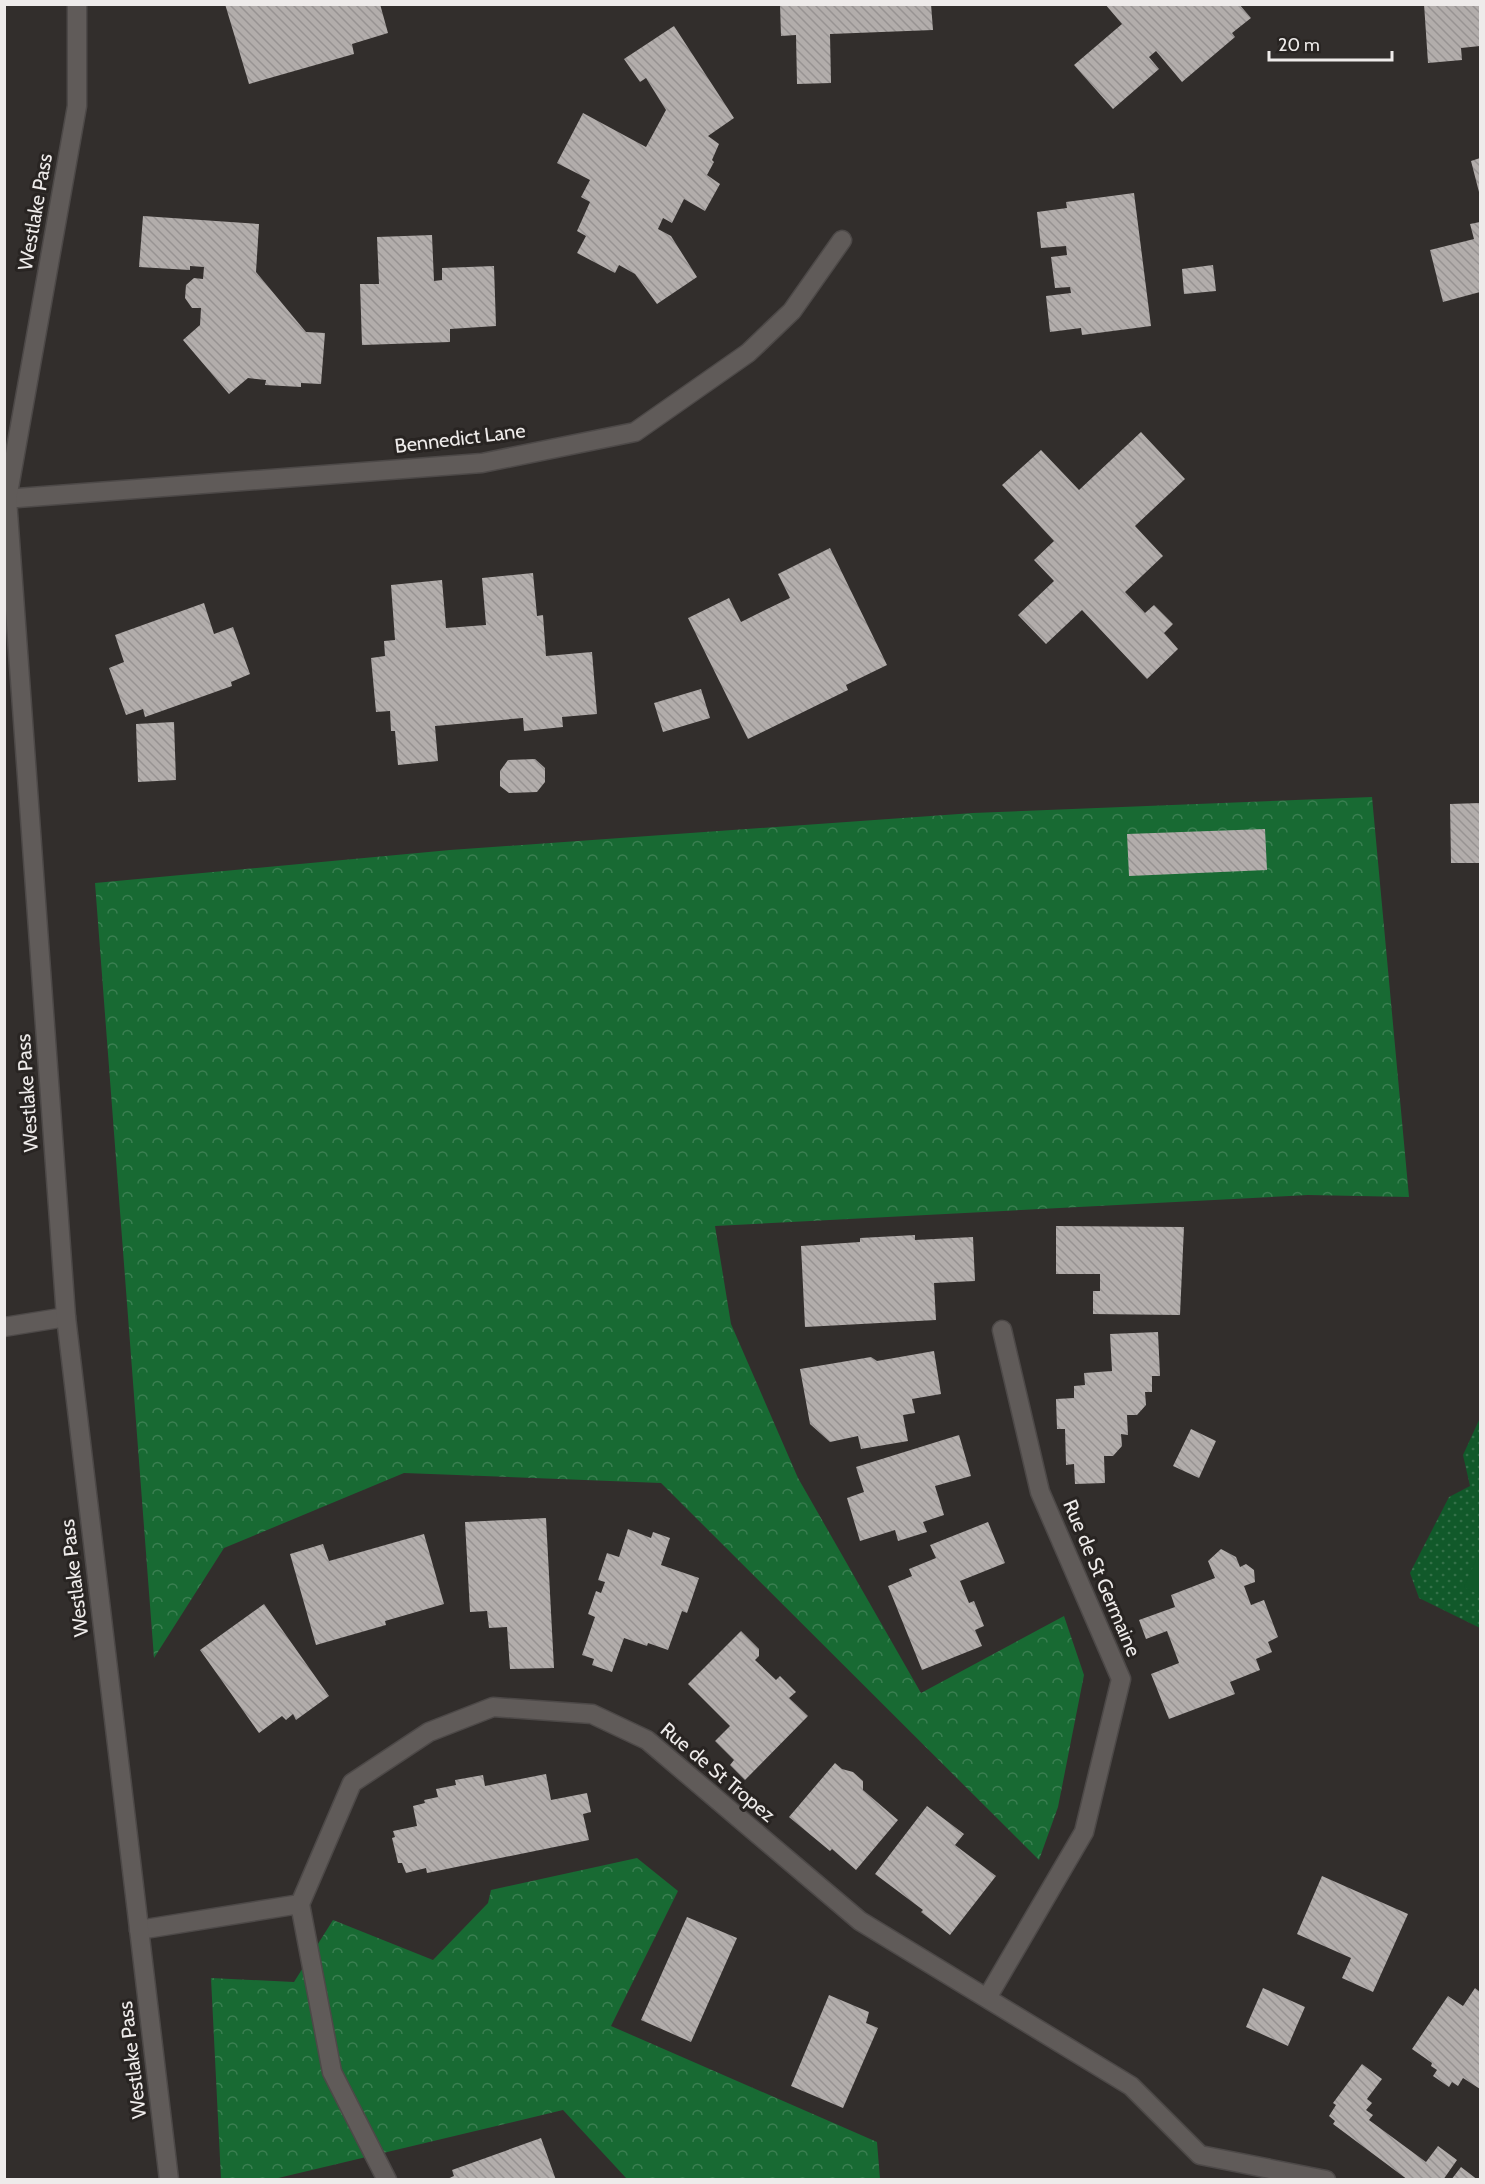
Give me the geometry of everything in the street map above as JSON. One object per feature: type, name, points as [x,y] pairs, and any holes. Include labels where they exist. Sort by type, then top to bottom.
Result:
[{"type":"street","name":"Westlake Pass","points":[[77,4],[77,106],[6,499],[66,1317],[169,2180]]},
{"type":"street","name":"Bennedict Lane","points":[[6,499],[482,462],[634,432],[748,353],[792,311],[842,240]]},
{"type":"street","points":[[4,1327],[66,1317]]},
{"type":"street","name":"Rue de St Germaine","points":[[987,1998],[1084,1832],[1121,1679],[1040,1492],[1002,1330]]},
{"type":"street","name":"Rue de St Tropez","points":[[300,1904],[352,1783],[429,1732],[494,1707],[592,1714],[647,1740],[860,1921],[1131,2086],[1200,2155],[1326,2180]]},
{"type":"street","points":[[139,1930],[300,1904],[332,2072],[387,2180]]},
{"type":"green space","points":[[1372,797],[1409,1197],[1308,1195],[715,1226],[731,1324],[798,1478],[921,1693],[1064,1616],[1084,1675],[1058,1807],[1039,1860],[661,1483],[404,1473],[224,1548],[154,1658],[95,883],[450,850],[973,813]]},
{"type":"green space","points":[[1480,1418],[1480,1628],[1419,1598],[1410,1573],[1449,1497],[1470,1486],[1463,1455]]},
{"type":"green space","points":[[1480,1551],[1480,1595],[1464,1587]]},
{"type":"green space","points":[[637,1858],[678,1891],[611,2026],[877,2142],[880,2179],[627,2179],[563,2110],[274,2179],[221,2179],[211,1978],[294,1982],[333,1920],[433,1960],[488,1903],[491,1890]]},
{"type":"building","points":[[225,4],[380,4],[388,33],[352,44],[354,54],[249,84]]},
{"type":"building","points":[[780,4],[931,4],[933,30],[830,34],[831,83],[797,84],[796,35],[781,36]]},
{"type":"building","points":[[1105,4],[1239,4],[1251,18],[1232,33],[1235,37],[1182,82],[1156,51],[1149,57],[1159,69],[1113,109],[1074,65],[1122,24]]},
{"type":"building","points":[[1424,4],[1480,4],[1480,46],[1461,48],[1462,60],[1428,63]]},
{"type":"building","points":[[674,26],[734,118],[708,136],[719,144],[712,160],[714,162],[707,175],[720,184],[705,211],[684,199],[672,223],[663,218],[658,229],[671,236],[697,277],[657,304],[635,274],[619,265],[615,273],[577,253],[586,236],[577,231],[590,202],[581,197],[590,180],[557,163],[583,113],[646,147],[666,110],[646,78],[640,82],[624,59]]},
{"type":"building","points":[[1480,158],[1480,196],[1471,161]]},
{"type":"building","points":[[1134,193],[1151,326],[1082,335],[1081,328],[1050,332],[1046,296],[1071,293],[1070,287],[1055,288],[1051,257],[1067,255],[1066,246],[1041,248],[1037,212],[1067,208],[1066,202]]},
{"type":"building","points":[[143,216],[259,224],[256,272],[306,332],[325,333],[321,384],[301,383],[301,387],[265,385],[266,380],[248,378],[229,394],[183,340],[200,325],[201,308],[192,308],[185,298],[186,285],[194,278],[203,279],[204,267],[190,266],[190,270],[139,267]]},
{"type":"building","points":[[1480,222],[1480,292],[1443,302],[1430,250],[1474,239],[1470,224]]},
{"type":"building","points":[[432,235],[434,281],[442,280],[442,268],[494,266],[496,326],[450,329],[450,342],[362,345],[360,284],[379,284],[377,237]]},
{"type":"building","points":[[1213,265],[1216,291],[1184,294],[1182,269]]},
{"type":"building","points":[[1141,432],[1185,479],[1135,526],[1163,556],[1125,592],[1145,613],[1154,605],[1173,624],[1164,633],[1178,649],[1147,679],[1082,610],[1046,644],[1018,615],[1054,581],[1034,560],[1054,541],[1002,485],[1041,450],[1079,490]]},
{"type":"building","points":[[830,548],[887,665],[846,685],[848,690],[748,739],[688,618],[729,598],[741,622],[790,598],[778,574]]},
{"type":"building","points":[[533,573],[537,616],[543,615],[546,656],[592,652],[597,714],[562,717],[563,727],[524,731],[523,718],[435,726],[438,761],[398,765],[395,731],[391,731],[390,711],[376,712],[371,658],[385,656],[384,641],[395,640],[391,585],[442,580],[446,628],[486,625],[482,578]]},
{"type":"building","points":[[204,603],[214,634],[233,627],[250,674],[231,682],[232,686],[145,717],[143,709],[126,715],[109,668],[124,662],[115,635]]},
{"type":"building","points":[[701,689],[710,718],[663,732],[654,703]]},
{"type":"building","points":[[174,722],[176,780],[138,782],[136,724]]},
{"type":"building","points":[[535,759],[545,768],[545,782],[537,792],[509,793],[500,786],[500,771],[508,760]]},
{"type":"building","points":[[1480,803],[1480,863],[1451,863],[1450,804]]},
{"type":"building","points":[[1265,829],[1267,870],[1129,876],[1127,834]]},
{"type":"building","points":[[1056,1226],[1184,1227],[1180,1315],[1093,1314],[1093,1291],[1100,1291],[1100,1274],[1056,1274]]},
{"type":"building","points":[[915,1235],[915,1240],[973,1237],[975,1281],[934,1283],[936,1320],[805,1327],[801,1246],[860,1242],[860,1238]]},
{"type":"building","points":[[1158,1332],[1160,1376],[1152,1376],[1152,1392],[1145,1392],[1146,1405],[1137,1415],[1127,1415],[1128,1435],[1121,1434],[1122,1446],[1113,1456],[1104,1456],[1105,1483],[1075,1484],[1074,1464],[1066,1465],[1065,1429],[1057,1429],[1056,1399],[1074,1398],[1074,1386],[1085,1385],[1084,1373],[1112,1371],[1110,1334]]},
{"type":"building","points":[[934,1351],[941,1394],[912,1399],[915,1413],[903,1415],[908,1441],[861,1449],[858,1436],[830,1442],[810,1424],[800,1369],[871,1357],[877,1361]]},
{"type":"building","points":[[1191,1429],[1216,1441],[1199,1478],[1173,1466]]},
{"type":"building","points":[[959,1435],[971,1476],[935,1486],[944,1515],[923,1522],[927,1532],[898,1541],[895,1530],[860,1541],[847,1498],[864,1492],[856,1467]]},
{"type":"building","points":[[546,1518],[554,1668],[510,1669],[507,1627],[489,1628],[487,1611],[470,1612],[465,1522]]},
{"type":"building","points":[[988,1522],[1005,1563],[960,1581],[969,1603],[974,1601],[984,1626],[975,1630],[982,1646],[922,1670],[888,1586],[912,1576],[909,1569],[936,1558],[930,1545]]},
{"type":"building","points":[[628,1529],[651,1538],[653,1532],[670,1538],[661,1565],[699,1578],[687,1613],[682,1611],[668,1650],[624,1638],[612,1672],[592,1665],[594,1659],[582,1655],[595,1617],[588,1614],[596,1591],[601,1593],[605,1582],[598,1580],[607,1553],[619,1557]]},
{"type":"building","points":[[424,1534],[444,1604],[385,1621],[386,1625],[316,1645],[290,1554],[323,1544],[329,1561]]},
{"type":"building","points":[[1221,1549],[1236,1557],[1240,1567],[1246,1564],[1254,1570],[1255,1582],[1244,1586],[1251,1605],[1264,1600],[1278,1637],[1268,1642],[1272,1652],[1256,1659],[1260,1670],[1230,1682],[1235,1694],[1169,1719],[1151,1674],[1179,1663],[1167,1631],[1146,1639],[1139,1620],[1175,1607],[1171,1595],[1215,1578],[1208,1561]]},
{"type":"building","points":[[264,1604],[329,1696],[296,1720],[293,1714],[286,1720],[282,1716],[259,1733],[200,1650]]},
{"type":"building","points":[[741,1631],[759,1649],[759,1656],[755,1660],[776,1680],[780,1676],[796,1692],[789,1698],[808,1716],[745,1780],[730,1765],[734,1760],[715,1741],[730,1726],[688,1684]]},
{"type":"building","points":[[835,1763],[842,1769],[853,1772],[863,1781],[863,1790],[898,1820],[856,1870],[789,1817]]},
{"type":"building","points":[[546,1774],[551,1800],[587,1793],[591,1812],[583,1814],[589,1840],[427,1873],[426,1868],[406,1873],[402,1863],[398,1863],[392,1838],[395,1837],[393,1831],[417,1826],[413,1806],[425,1803],[424,1800],[438,1797],[436,1789],[456,1785],[455,1780],[483,1775],[485,1786]]},
{"type":"building","points":[[927,1806],[964,1834],[955,1845],[996,1876],[950,1935],[921,1912],[923,1910],[875,1874]]},
{"type":"building","points":[[1322,1876],[1408,1914],[1373,1992],[1342,1978],[1351,1958],[1297,1934]]},
{"type":"building","points":[[687,1917],[737,1938],[691,2042],[641,2020]]},
{"type":"building","points":[[1263,1988],[1305,2007],[1288,2046],[1246,2027]]},
{"type":"building","points":[[1475,1988],[1480,1992],[1480,2089],[1463,2078],[1458,2086],[1452,2082],[1449,2087],[1433,2076],[1437,2070],[1431,2066],[1432,2063],[1412,2049],[1448,1996],[1463,2006]]},
{"type":"building","points":[[829,1995],[869,2012],[866,2023],[878,2028],[843,2108],[791,2086]]},
{"type":"building","points":[[1362,2064],[1382,2079],[1367,2099],[1372,2103],[1366,2110],[1373,2115],[1369,2120],[1426,2162],[1438,2146],[1457,2160],[1443,2180],[1408,2180],[1333,2124],[1335,2121],[1329,2116],[1336,2105],[1333,2103]]},
{"type":"building","points":[[541,2138],[556,2180],[445,2180],[454,2176],[452,2170]]},
{"type":"building","points":[[1461,2167],[1478,2180],[1451,2180]]}]
